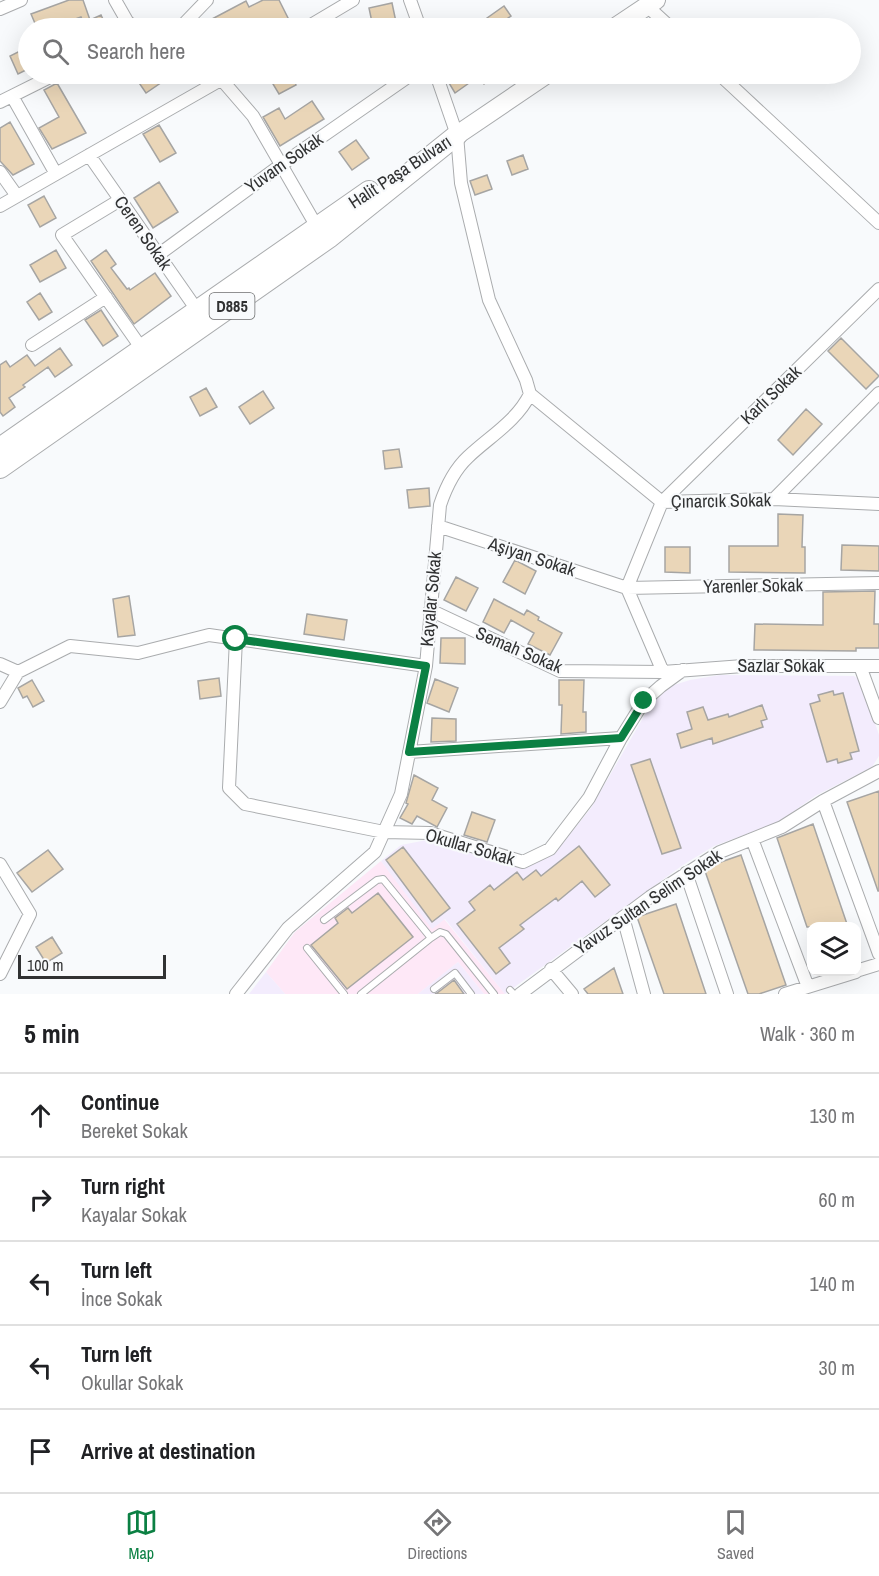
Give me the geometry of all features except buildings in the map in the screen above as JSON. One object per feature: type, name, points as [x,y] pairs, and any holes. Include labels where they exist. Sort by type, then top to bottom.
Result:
[{"type":"highway","name":"Halit Paşa Bulvarı","points":[[0,448],[317,226],[457,135]]},
{"type":"highway","name":"Halit Paşa Bulvarı","points":[[0,468],[330,237],[457,135]]},
{"type":"main road","points":[[629,18],[652,3]]},
{"type":"main road","name":"D885","points":[[457,135],[533,84]]},
{"type":"street","points":[[0,9],[21,0]]},
{"type":"street","points":[[115,0],[125,18]]},
{"type":"street","points":[[190,18],[207,0]]},
{"type":"street","points":[[323,18],[353,0]]},
{"type":"street","points":[[410,0],[416,18]]},
{"type":"street","points":[[652,3],[663,18]]},
{"type":"street","points":[[0,102],[36,84]]},
{"type":"street","points":[[0,206],[212,84]]},
{"type":"street","points":[[231,84],[253,116],[317,226]]},
{"type":"street","name":"Yuvam Sokak","points":[[158,255],[281,165],[398,84]]},
{"type":"street","points":[[439,84],[457,135],[461,183],[489,300],[526,380],[530,394]]},
{"type":"street","points":[[730,84],[879,223]]},
{"type":"street","points":[[12,96],[56,174]]},
{"type":"street","name":"Ceren Sokak","points":[[89,155],[197,310]]},
{"type":"street","points":[[0,172],[17,196]]},
{"type":"street","points":[[120,200],[62,235],[142,349]]},
{"type":"street","name":"Karlı Sokak","points":[[662,502],[879,289]]},
{"type":"street","points":[[32,345],[106,297]]},
{"type":"street","points":[[774,499],[879,393]]},
{"type":"street","name":"Çınarcık Sokak","points":[[530,394],[662,502],[774,499],[879,504]]},
{"type":"street","name":"Kayalar Sokak","points":[[384,832],[401,794],[426,666],[440,505],[447,484],[466,458],[524,407],[530,394]]},
{"type":"street","points":[[662,502],[627,588],[663,672]]},
{"type":"street","name":"Aşiyan Sokak","points":[[438,526],[627,588]]},
{"type":"street","name":"Yarenler Sokak","points":[[627,588],[879,584]]},
{"type":"street","name":"Semah Sokak","points":[[430,610],[560,671],[663,672],[683,670]]},
{"type":"street","points":[[0,702],[18,672],[70,646],[138,653],[209,635],[426,666]]},
{"type":"street","name":"Okullar Sokak","points":[[236,639],[230,788],[245,804],[384,832],[430,833],[473,850],[524,862],[550,849],[589,798],[625,742],[644,701],[683,670]]},
{"type":"street","points":[[0,664],[18,672]]},
{"type":"street","points":[[860,666],[879,718]]},
{"type":"street","name":"Sazlar Sokak","points":[[683,670],[879,666]]},
{"type":"street","points":[[409,752],[625,742]]},
{"type":"street","name":"Yavuz Sultan Selim Sokak","points":[[514,993],[551,969],[572,949],[628,910],[720,852],[782,827],[823,801],[879,771]]},
{"type":"street","points":[[823,801],[879,954]]},
{"type":"street","points":[[236,994],[288,928],[375,852],[384,832]]},
{"type":"street","points":[[752,839],[808,987]]},
{"type":"street","points":[[0,864],[30,914],[0,974]]},
{"type":"street","points":[[686,873],[727,994]]},
{"type":"street","points":[[628,910],[645,994]]},
{"type":"street","points":[[861,969],[879,964]]},
{"type":"street","points":[[551,969],[572,994]]},
{"type":"street","points":[[785,994],[841,976]]},
{"type":"lane","points":[[324,920],[380,879],[386,881],[431,938]]},
{"type":"lane","points":[[362,994],[438,932],[446,934],[494,994]]},
{"type":"lane","points":[[307,948],[344,994]]},
{"type":"lane","points":[[434,989],[455,973],[471,994]]},
{"type":"shaded area","points":[[720,675],[854,676],[861,681],[879,735],[879,756],[872,767],[815,796],[779,822],[714,846],[683,865],[505,994],[445,919],[432,929],[381,861],[401,845],[427,840],[523,869],[555,853],[591,808],[651,704],[671,686]]},
{"type":"shaded area","points":[[381,861],[432,928],[444,919],[505,994],[484,994],[458,962],[418,994],[285,994],[266,972],[295,932]]},
{"type":"shaded area","points":[[458,962],[484,994],[418,994]]},
{"type":"shaded area","points":[[266,972],[285,994],[249,994]]},
{"type":"route","points":[[236,639],[426,666],[409,752],[621,738],[644,701]]}]
